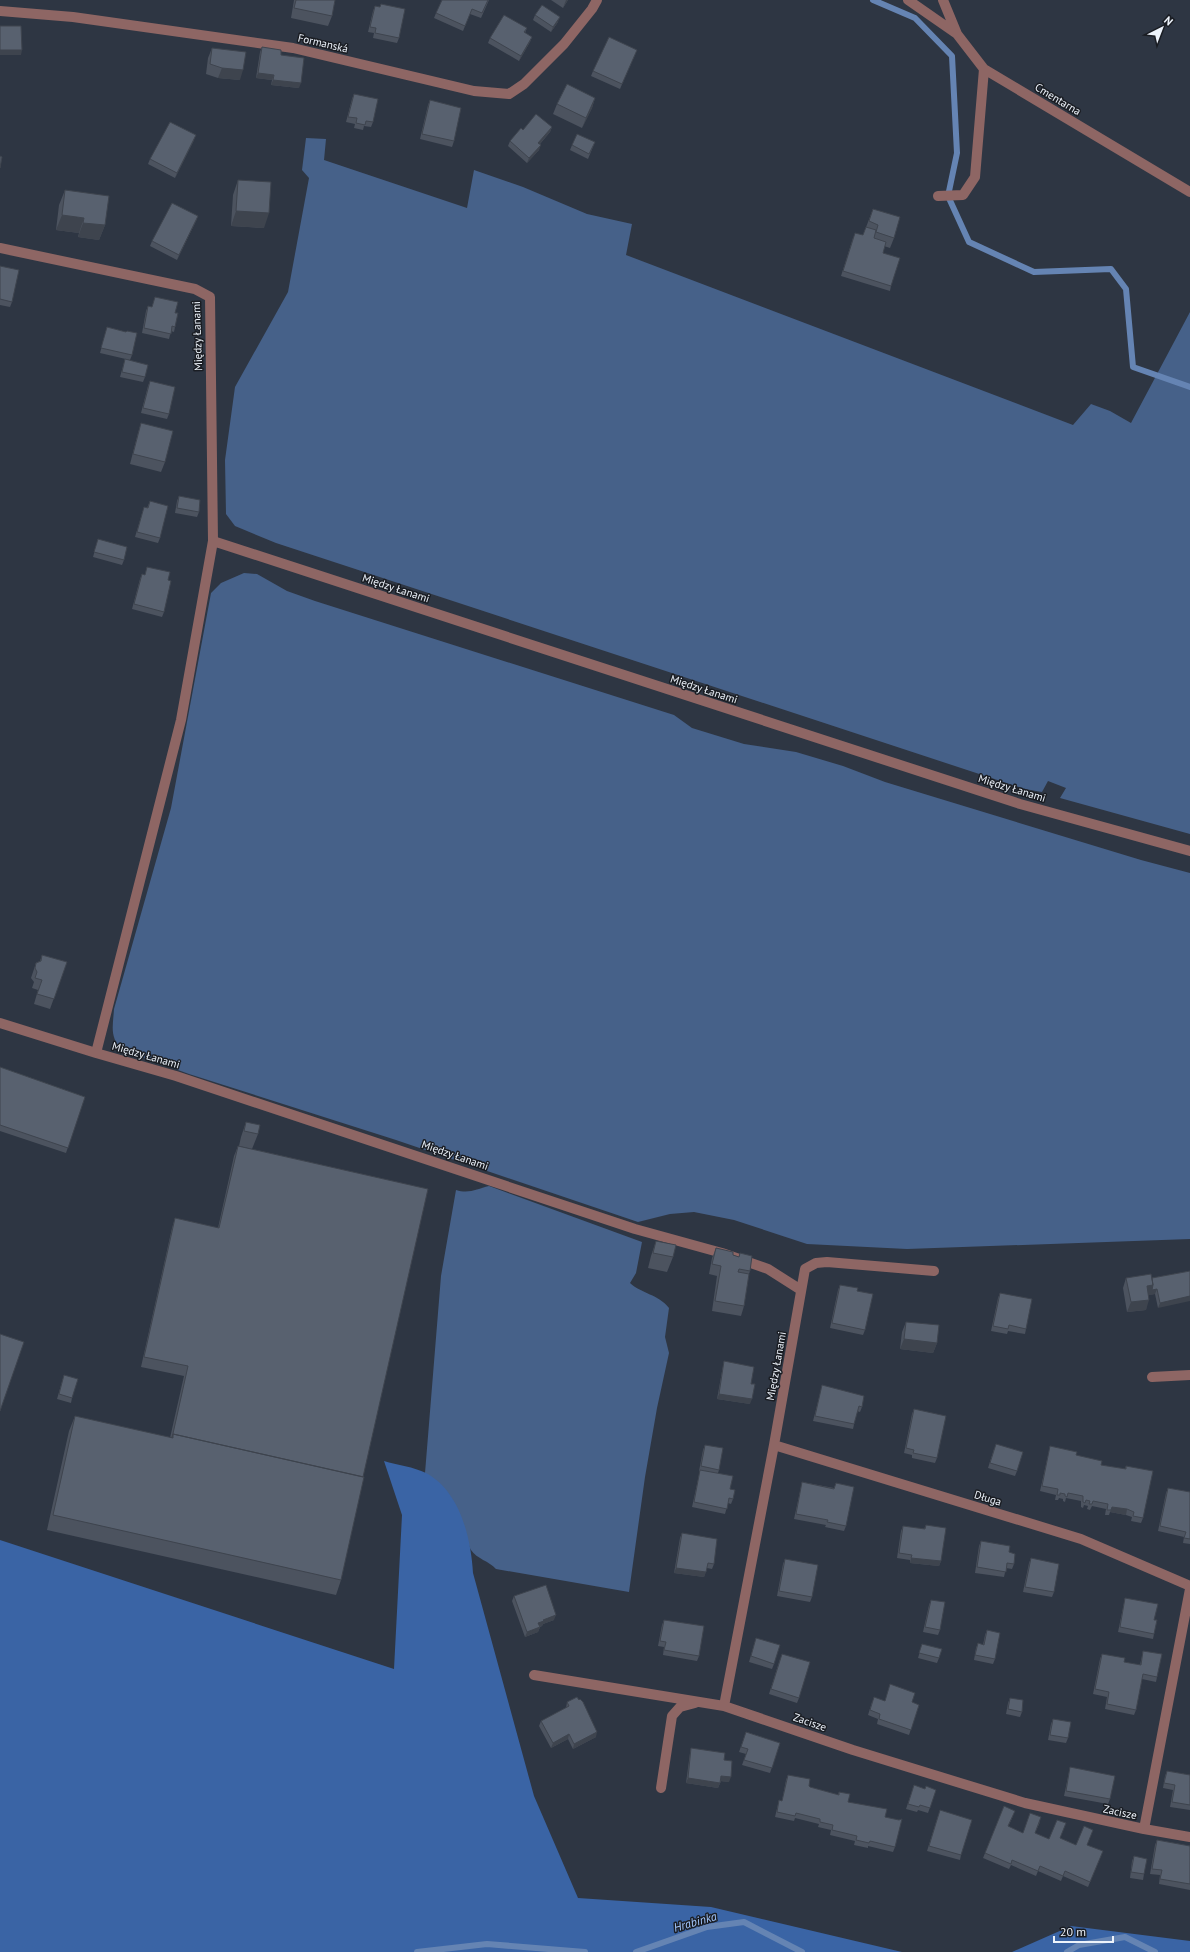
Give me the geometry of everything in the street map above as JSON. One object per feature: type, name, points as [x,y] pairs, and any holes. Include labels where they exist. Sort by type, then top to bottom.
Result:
[{"type":"street","name":"Formanská","points":[[0,11],[73,17],[293,48],[474,91],[509,94],[524,84],[564,44],[592,9],[597,0]]},
{"type":"street","points":[[908,0],[957,34]]},
{"type":"street","name":"Cmentarna","points":[[942,0],[957,34],[984,69],[1190,192]]},
{"type":"street","points":[[938,196],[963,195],[975,177],[984,69]]},
{"type":"street","name":"Między Łanami","points":[[0,248],[195,289],[210,297],[213,541],[181,720],[96,1053]]},
{"type":"street","name":"Między Łanami","points":[[213,541],[1012,802],[1190,851]]},
{"type":"street","name":"Między Łanami","points":[[0,1023],[176,1076],[635,1229],[722,1253],[768,1269],[801,1290]]},
{"type":"street","name":"Między Łanami","points":[[774,1446],[805,1269],[816,1263],[934,1271]]},
{"type":"street","points":[[1152,1377],[1190,1375]]},
{"type":"street","points":[[724,1706],[774,1446]]},
{"type":"street","name":"Długa","points":[[774,1446],[1081,1539],[1190,1588]]},
{"type":"street","name":"Zacisze","points":[[1144,1829],[1190,1588]]},
{"type":"street","name":"Zacisze","points":[[534,1675],[724,1706],[854,1750],[1025,1803],[1144,1829],[1190,1837]]},
{"type":"street","points":[[661,1788],[672,1716],[680,1707],[701,1702]]},
{"type":"shaded area","points":[[306,138],[326,139],[324,160],[467,208],[474,170],[523,187],[587,214],[632,224],[626,255],[1073,425],[1091,404],[1110,411],[1131,423],[1190,312],[1190,834],[1060,798],[1066,788],[1048,781],[1042,792],[1025,789],[276,543],[235,526],[226,514],[225,460],[235,387],[288,292],[309,178],[302,170]]},
{"type":"shaded area","points":[[244,573],[257,574],[287,591],[315,601],[674,715],[692,728],[744,744],[796,752],[843,766],[885,782],[1141,860],[1190,873],[1190,1239],[907,1249],[807,1244],[734,1220],[694,1212],[670,1214],[638,1222],[396,1140],[189,1074],[123,1050],[114,1036],[114,1009],[171,808],[211,593],[221,583]]},
{"type":"shaded area","points":[[489,1186],[642,1242],[636,1273],[630,1283],[665,1303],[669,1308],[665,1337],[669,1353],[657,1408],[645,1477],[629,1592],[496,1569],[476,1556],[471,1550],[458,1511],[451,1497],[441,1485],[425,1473],[441,1276],[456,1190],[469,1191]]},
{"type":"shaded area","points":[[384,1461],[421,1471],[438,1481],[455,1503],[462,1517],[470,1545],[473,1573],[534,1796],[578,1898],[711,1907],[902,1952],[0,1952],[0,1540],[394,1669],[402,1515]]},
{"type":"shaded area","points":[[1071,1926],[1190,1941],[1190,1952],[1012,1952]]},
{"type":"building","points":[[296,0],[335,0],[332,16],[294,8]]},
{"type":"building","points":[[442,0],[488,0],[482,13],[472,9],[465,26],[436,13]]},
{"type":"building","points":[[381,4],[405,9],[399,38],[375,33],[376,28],[370,27],[375,6],[380,7]]},
{"type":"building","points":[[542,5],[560,17],[553,27],[535,15]]},
{"type":"building","points":[[504,15],[527,28],[524,32],[532,37],[521,56],[490,38]]},
{"type":"building","points":[[0,26],[21,26],[22,50],[0,50]]},
{"type":"building","points":[[609,37],[637,50],[622,84],[593,71]]},
{"type":"building","points":[[262,47],[281,50],[281,55],[304,58],[301,83],[273,80],[274,75],[258,73]]},
{"type":"building","points":[[212,48],[246,52],[243,70],[222,68],[210,64]]},
{"type":"building","points":[[567,84],[595,98],[586,118],[557,104]]},
{"type":"building","points":[[354,94],[378,99],[373,122],[366,121],[365,125],[356,123],[357,118],[348,117]]},
{"type":"building","points":[[430,100],[461,108],[454,141],[422,134]]},
{"type":"building","points":[[536,114],[552,127],[538,143],[541,145],[529,158],[510,141],[521,128],[523,130]]},
{"type":"building","points":[[170,122],[196,135],[177,173],[150,159]]},
{"type":"building","points":[[577,134],[595,142],[589,154],[572,145]]},
{"type":"building","points":[[0,156],[2,157],[0,168]]},
{"type":"building","points":[[238,180],[271,182],[269,213],[236,211]]},
{"type":"building","points":[[65,190],[109,196],[105,225],[83,223],[84,218],[62,215]]},
{"type":"building","points":[[172,203],[198,216],[179,255],[152,241]]},
{"type":"building","points":[[873,209],[900,217],[894,238],[876,232],[878,225],[869,221]]},
{"type":"building","points":[[866,227],[876,230],[874,238],[886,242],[883,253],[900,258],[891,286],[843,271],[855,233],[863,235]]},
{"type":"building","points":[[0,266],[19,270],[12,302],[0,299]]},
{"type":"building","points":[[155,297],[178,302],[175,313],[178,313],[175,327],[172,326],[171,334],[144,328],[148,306],[152,307]]},
{"type":"building","points":[[107,327],[137,333],[132,355],[101,348]]},
{"type":"building","points":[[125,359],[148,365],[145,377],[122,372]]},
{"type":"building","points":[[150,381],[175,387],[169,414],[143,408]]},
{"type":"building","points":[[141,423],[173,431],[165,462],[133,454]]},
{"type":"building","points":[[179,496],[200,500],[199,512],[177,508]]},
{"type":"building","points":[[150,501],[168,506],[160,538],[137,532],[144,507],[148,508]]},
{"type":"building","points":[[98,539],[127,547],[124,560],[94,552]]},
{"type":"building","points":[[147,567],[170,572],[168,580],[171,581],[164,612],[134,604],[142,574],[145,575]]},
{"type":"building","points":[[42,955],[67,962],[54,999],[37,994],[42,980],[35,978],[37,972],[35,968],[36,963],[41,961]]},
{"type":"building","points":[[0,1067],[85,1097],[68,1148],[0,1125]]},
{"type":"building","points":[[246,1122],[260,1125],[258,1134],[244,1131]]},
{"type":"building","points":[[238,1146],[428,1189],[363,1477],[173,1434],[172,1438],[188,1366],[144,1357],[175,1218],[219,1228]]},
{"type":"building","points":[[656,1241],[676,1245],[673,1257],[653,1253]]},
{"type":"building","points":[[716,1248],[733,1252],[733,1255],[739,1257],[740,1253],[752,1256],[750,1271],[739,1269],[738,1272],[749,1274],[744,1306],[715,1301],[721,1266],[712,1264]]},
{"type":"building","points":[[1190,1271],[1190,1296],[1160,1303],[1157,1289],[1152,1290],[1152,1278]]},
{"type":"building","points":[[1151,1274],[1153,1285],[1147,1286],[1149,1300],[1131,1302],[1126,1278]]},
{"type":"building","points":[[840,1285],[858,1288],[857,1291],[873,1294],[865,1330],[832,1323]]},
{"type":"building","points":[[1000,1293],[1032,1299],[1026,1329],[1009,1325],[1008,1329],[993,1326]]},
{"type":"building","points":[[906,1322],[939,1325],[937,1343],[904,1339]]},
{"type":"building","points":[[0,1334],[24,1342],[0,1411]]},
{"type":"building","points":[[724,1361],[754,1367],[751,1384],[755,1384],[752,1399],[719,1394]]},
{"type":"building","points":[[64,1375],[78,1379],[72,1398],[59,1394]]},
{"type":"building","points":[[822,1385],[864,1396],[862,1407],[859,1406],[854,1424],[815,1416]]},
{"type":"building","points":[[914,1409],[946,1416],[937,1458],[913,1453],[914,1450],[906,1448]]},
{"type":"building","points":[[75,1416],[173,1438],[173,1434],[364,1477],[341,1580],[53,1515]]},
{"type":"building","points":[[996,1444],[1023,1452],[1017,1471],[990,1463]]},
{"type":"building","points":[[705,1445],[723,1448],[719,1470],[701,1466]]},
{"type":"building","points":[[1050,1446],[1077,1452],[1076,1455],[1102,1461],[1101,1465],[1126,1469],[1126,1466],[1153,1471],[1143,1518],[1133,1516],[1134,1512],[1127,1509],[1112,1507],[1111,1510],[1107,1510],[1108,1504],[1093,1501],[1092,1504],[1089,1504],[1090,1501],[1086,1500],[1085,1503],[1083,1502],[1083,1496],[1068,1493],[1067,1497],[1065,1494],[1060,1493],[1060,1495],[1057,1495],[1058,1489],[1042,1486]]},
{"type":"building","points":[[700,1470],[733,1476],[730,1489],[735,1490],[733,1499],[729,1498],[727,1509],[694,1502]]},
{"type":"building","points":[[802,1482],[834,1489],[836,1483],[854,1487],[846,1526],[827,1522],[828,1520],[796,1514]]},
{"type":"building","points":[[1168,1488],[1190,1492],[1190,1539],[1184,1538],[1186,1532],[1160,1526]]},
{"type":"building","points":[[926,1525],[946,1528],[941,1561],[911,1558],[912,1555],[899,1553],[903,1526],[925,1529]]},
{"type":"building","points":[[682,1533],[717,1539],[714,1564],[708,1563],[706,1572],[676,1568]]},
{"type":"building","points":[[981,1541],[1010,1546],[1009,1552],[1015,1554],[1014,1564],[1007,1563],[1006,1572],[977,1567]]},
{"type":"building","points":[[1031,1558],[1059,1564],[1054,1592],[1025,1587]]},
{"type":"building","points":[[785,1559],[818,1565],[812,1597],[779,1591]]},
{"type":"building","points":[[546,1585],[556,1615],[538,1623],[540,1627],[527,1632],[514,1596]]},
{"type":"building","points":[[1125,1598],[1158,1604],[1154,1620],[1157,1620],[1154,1634],[1120,1627]]},
{"type":"building","points":[[931,1600],[945,1602],[940,1630],[925,1627]]},
{"type":"building","points":[[664,1620],[704,1626],[699,1656],[664,1650],[666,1642],[660,1641]]},
{"type":"building","points":[[987,1630],[1000,1633],[995,1659],[975,1655],[978,1643],[984,1645]]},
{"type":"building","points":[[756,1638],[780,1645],[774,1664],[751,1656]]},
{"type":"building","points":[[922,1644],[942,1649],[939,1658],[919,1653]]},
{"type":"building","points":[[1143,1651],[1162,1654],[1157,1677],[1143,1674],[1136,1710],[1107,1704],[1109,1692],[1095,1689],[1102,1654],[1125,1658],[1124,1662],[1141,1665]]},
{"type":"building","points":[[782,1654],[810,1662],[799,1698],[771,1689]]},
{"type":"building","points":[[890,1684],[915,1693],[912,1702],[919,1705],[911,1730],[879,1719],[880,1714],[870,1710],[874,1697],[885,1701]]},
{"type":"building","points":[[577,1697],[583,1702],[597,1732],[574,1744],[569,1734],[553,1743],[541,1721],[569,1706],[567,1702]]},
{"type":"building","points":[[1010,1698],[1023,1700],[1022,1712],[1008,1709]]},
{"type":"building","points":[[1053,1719],[1071,1722],[1068,1738],[1050,1735]]},
{"type":"building","points":[[746,1732],[780,1743],[772,1768],[744,1760],[748,1749],[741,1747]]},
{"type":"building","points":[[691,1748],[725,1753],[724,1760],[732,1761],[731,1777],[721,1776],[720,1783],[688,1778]]},
{"type":"building","points":[[1070,1767],[1115,1776],[1110,1799],[1066,1791]]},
{"type":"building","points":[[1167,1771],[1190,1775],[1190,1805],[1172,1802],[1175,1785],[1164,1783]]},
{"type":"building","points":[[788,1775],[810,1779],[810,1787],[839,1795],[839,1792],[850,1794],[848,1802],[887,1809],[885,1817],[899,1820],[902,1819],[895,1847],[870,1841],[869,1843],[856,1840],[857,1836],[832,1830],[833,1825],[820,1822],[820,1819],[796,1813],[795,1816],[777,1812],[779,1800],[782,1801]]},
{"type":"building","points":[[914,1785],[925,1789],[926,1786],[936,1790],[930,1808],[908,1804]]},
{"type":"building","points":[[1004,1806],[1015,1811],[1008,1826],[1023,1833],[1030,1813],[1041,1817],[1035,1833],[1049,1839],[1057,1820],[1066,1823],[1060,1838],[1076,1845],[1084,1826],[1093,1830],[1087,1845],[1103,1851],[1090,1882],[1065,1871],[1063,1876],[1040,1866],[1038,1871],[1012,1860],[1011,1864],[985,1853]]},
{"type":"building","points":[[940,1810],[972,1820],[961,1855],[929,1846]]},
{"type":"building","points":[[1157,1840],[1190,1846],[1190,1884],[1160,1879],[1162,1870],[1152,1869]]},
{"type":"building","points":[[1134,1856],[1147,1859],[1144,1874],[1131,1872]]},
{"type":"waterway","points":[[873,0],[915,18],[952,56],[957,153],[948,196],[969,242],[1034,272],[1111,269],[1126,289],[1133,367],[1190,387]]},
{"type":"waterway","name":"Hrabinka","points":[[636,1952],[707,1927],[744,1922],[802,1952]]},
{"type":"waterway","name":"Hrabinka","points":[[1067,1952],[1079,1945],[1125,1937],[1155,1952]]},
{"type":"waterway","name":"Hrabinka","points":[[417,1952],[487,1944],[585,1952]]}]
